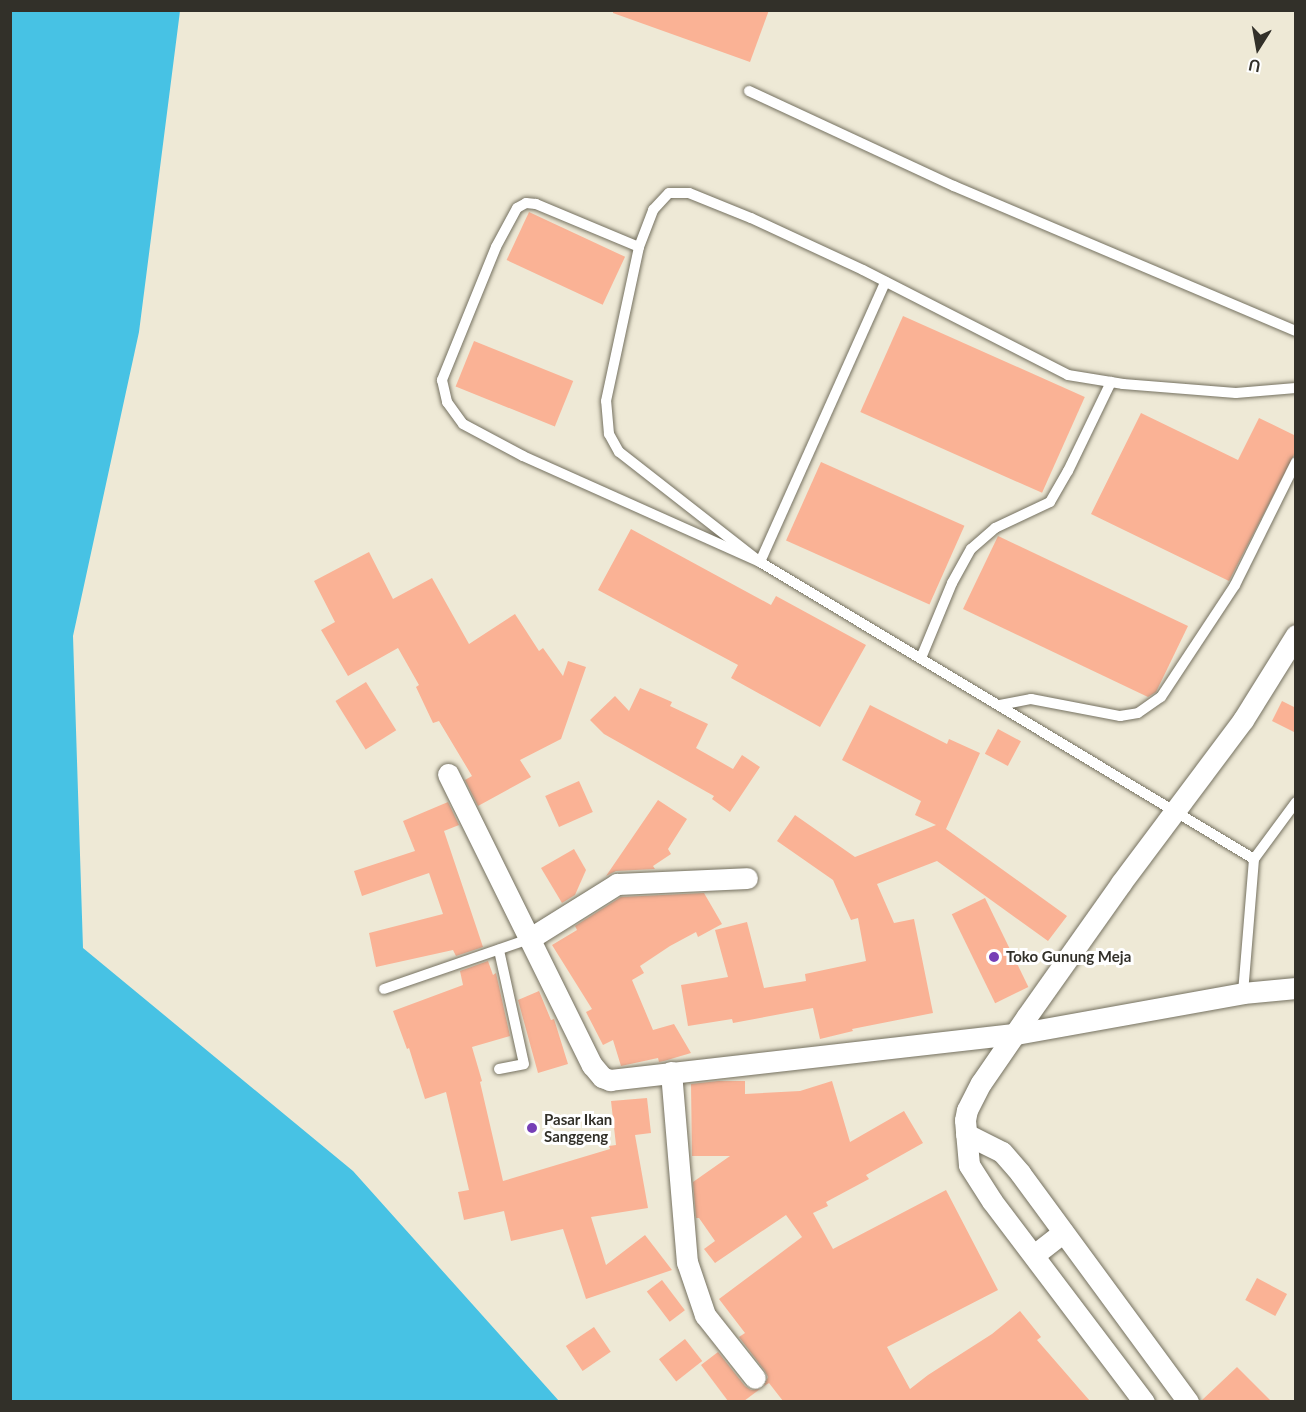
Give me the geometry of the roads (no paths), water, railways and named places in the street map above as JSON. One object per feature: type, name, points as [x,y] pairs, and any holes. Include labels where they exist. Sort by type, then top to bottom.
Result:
[{"type":"street","points":[[1162,1369],[1140,1397],[992,1200],[969,1165],[966,1134],[967,1110],[981,1083],[1175,809],[1243,720],[1296,635]]},
{"type":"street","points":[[448,774],[592,1065],[602,1077],[616,1080],[1016,1034],[1243,993],[1296,988]]},
{"type":"street","points":[[529,939],[617,884],[747,878]]},
{"type":"street","points":[[671,1072],[687,1262],[705,1315],[755,1378]]},
{"type":"street","points":[[966,1134],[1002,1152],[1188,1401]]},
{"type":"street","points":[[1034,1255],[1063,1232]]},
{"type":"lane","points":[[749,91],[954,186],[1296,331]]},
{"type":"lane","points":[[1254,859],[1175,809],[760,562],[619,452],[609,434],[606,401],[639,247],[653,210],[669,193],[689,193],[751,218],[885,282],[1068,375],[1111,382],[1236,393],[1296,388]]},
{"type":"lane","points":[[639,247],[536,204],[526,203],[517,208],[496,247],[442,380],[447,402],[463,424],[523,456],[760,562]]},
{"type":"lane","points":[[760,562],[885,282]]},
{"type":"lane","points":[[921,658],[952,584],[971,549],[995,528],[1050,502],[1068,471],[1111,382]]},
{"type":"lane","points":[[1000,705],[1031,699],[1120,716],[1138,713],[1161,697],[1234,585],[1296,462]]},
{"type":"lane","points":[[1243,993],[1254,859],[1296,802]]},
{"type":"lane","points":[[384,989],[529,939]]},
{"type":"lane","points":[[499,950],[524,1064],[499,1069]]},
{"type":"water","points":[[10,11],[180,11],[139,332],[73,636],[83,948],[353,1171],[559,1401],[11,1401]]},
{"type":"place","name":"Toko Gunung Meja","points":[[994,957]]},
{"type":"place","name":"Pasar Ikan Sanggeng","points":[[532,1128]]}]
